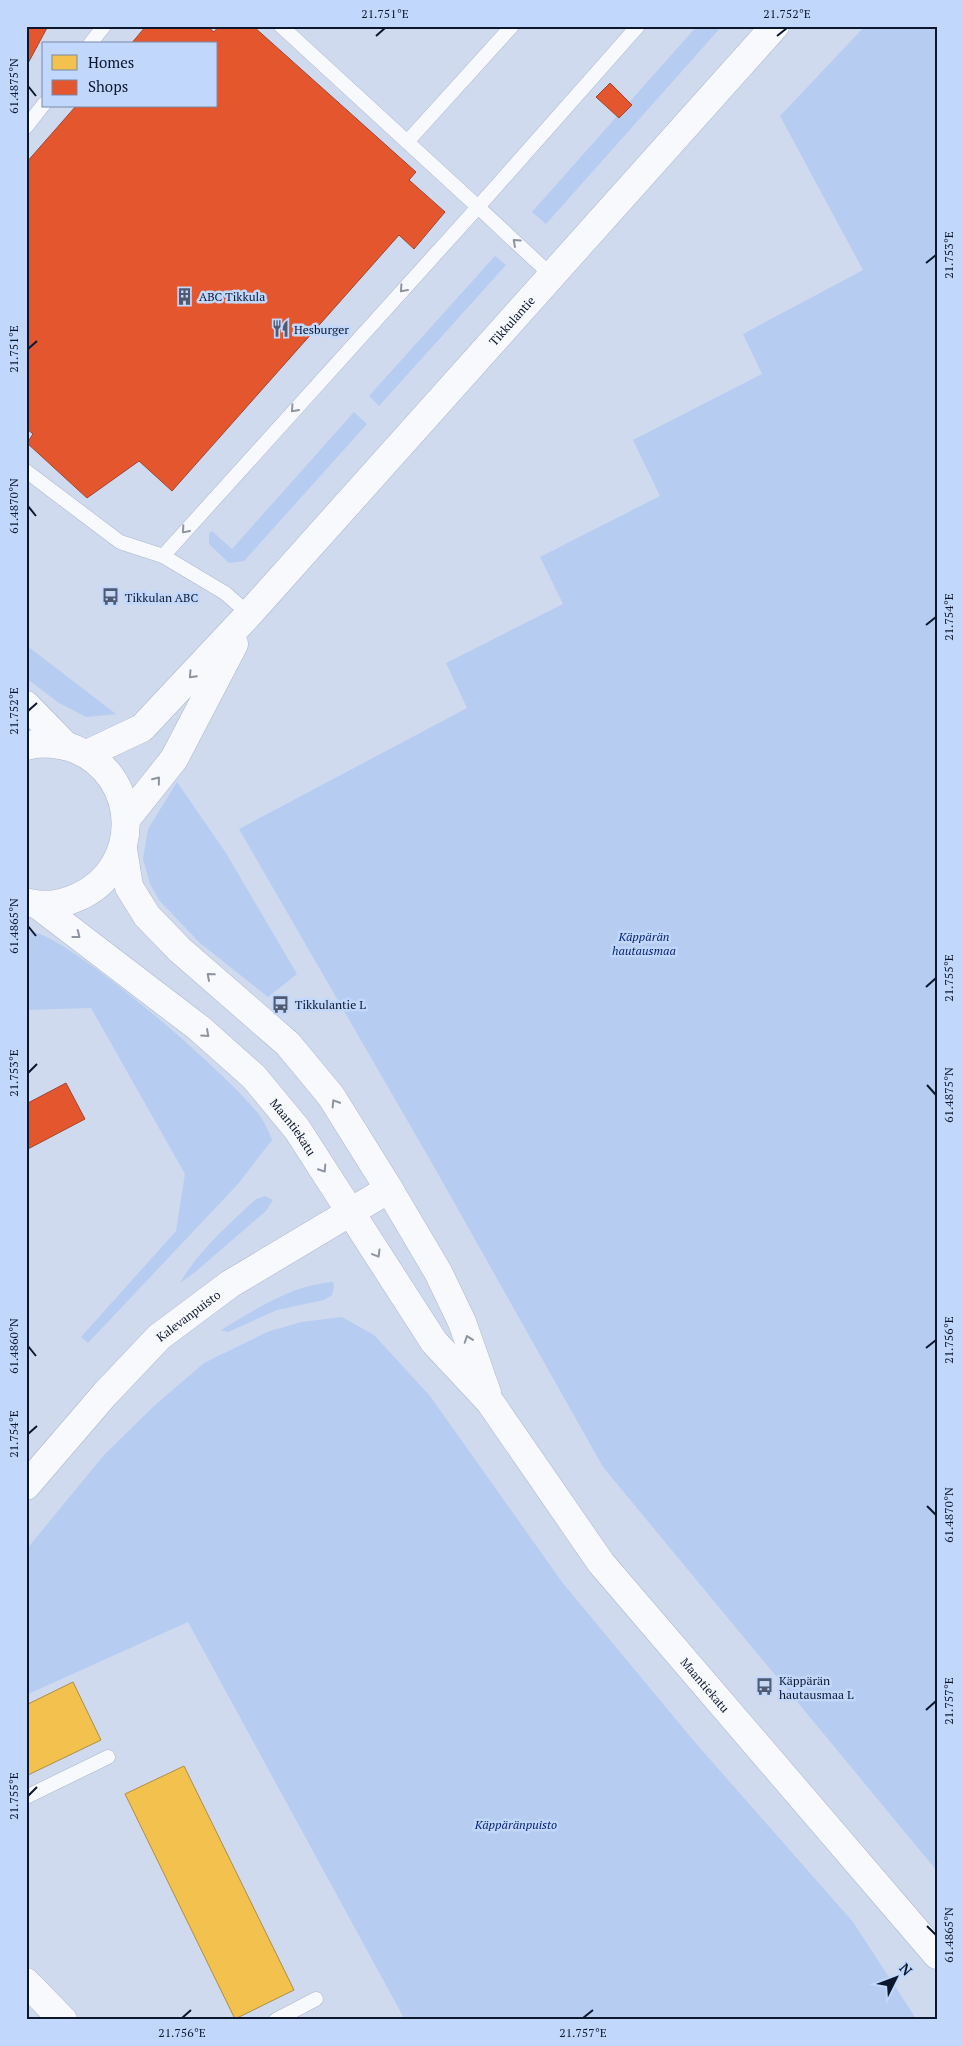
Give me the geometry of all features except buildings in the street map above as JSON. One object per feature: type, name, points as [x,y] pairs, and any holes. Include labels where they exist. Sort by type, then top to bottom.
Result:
[{"type":"main road","name":"Tikkulantie","points":[[249,614],[775,26]]},
{"type":"main road","points":[[26,746],[32,744],[77,750],[142,728],[249,614]]},
{"type":"main road","points":[[127,818],[174,759],[249,614]]},
{"type":"main road","points":[[26,704],[77,750],[107,771],[120,793],[127,818],[123,849],[110,873],[90,891],[66,902],[32,903]]},
{"type":"main road","name":"Maantiekatu","points":[[123,849],[130,887],[147,916],[180,950],[288,1044],[331,1096],[390,1189],[438,1272],[462,1322],[490,1402]]},
{"type":"main road","name":"Maantiekatu","points":[[32,903],[199,1028],[254,1077],[297,1129],[434,1342],[490,1402],[601,1563],[699,1680],[937,1955]]},
{"type":"main road","name":"Kalevanpuisto","points":[[26,1486],[105,1394],[159,1337],[230,1284],[390,1189]]},
{"type":"main road","points":[[26,1982],[62,2020]]},
{"type":"lane","points":[[92,42],[104,26]]},
{"type":"lane","points":[[281,26],[552,276]]},
{"type":"lane","points":[[407,142],[512,26]]},
{"type":"lane","points":[[163,556],[478,207],[638,26]]},
{"type":"lane","points":[[26,127],[42,107]]},
{"type":"lane","points":[[26,471],[120,542],[163,556],[225,594],[249,614]]},
{"type":"lane","points":[[26,1797],[108,1757]]},
{"type":"lane","points":[[276,2020],[316,1999]]},
{"type":"green space","points":[[697,26],[722,26],[546,224],[532,212]]},
{"type":"green space","name":"Käppärän hautausmaa","points":[[865,26],[937,26],[937,1871],[603,1467],[437,1172],[239,829],[467,708],[446,663],[563,604],[540,557],[660,496],[633,440],[762,374],[743,334],[863,270],[780,116]]},
{"type":"green space","points":[[495,256],[506,265],[379,406],[369,396]]},
{"type":"green space","points":[[354,412],[367,424],[244,561],[229,563],[209,544],[209,534],[212,531],[232,549]]},
{"type":"green space","points":[[26,645],[116,714],[86,717],[59,703],[26,678]]},
{"type":"green space","points":[[177,782],[226,853],[297,974],[268,997],[200,943],[159,900],[150,884],[143,859],[148,829]]},
{"type":"green space","points":[[26,930],[47,937],[76,955],[111,980],[185,1041],[244,1097],[262,1119],[272,1140],[238,1184],[88,1343],[81,1337],[176,1231],[185,1174],[91,1008],[26,1010]]},
{"type":"green space","points":[[265,1196],[273,1200],[266,1211],[180,1283],[215,1238],[256,1199]]},
{"type":"green space","points":[[333,1282],[332,1295],[324,1300],[277,1310],[228,1332],[221,1330],[261,1306],[289,1293],[318,1284]]},
{"type":"green space","name":"Käppäränpuisto","points":[[342,1317],[374,1335],[430,1396],[562,1582],[693,1740],[853,1922],[917,2020],[405,2020],[188,1622],[26,1695],[26,1550],[104,1455],[154,1406],[204,1363],[267,1332],[301,1322]]},
{"type":"place","name":"ABC Tikkula","points":[[185,296]]},
{"type":"place","name":"Hesburger","points":[[280,329]]},
{"type":"place","name":"Tikkulan ABC","points":[[111,597]]},
{"type":"place","name":"Tikkulantie L","points":[[281,1004]]},
{"type":"place","name":"Käppärän hautausmaa L","points":[[765,1687]]}]
